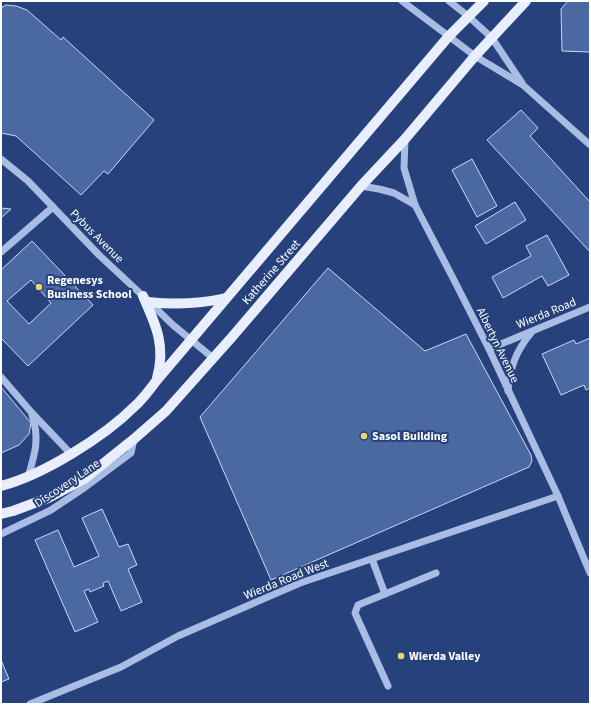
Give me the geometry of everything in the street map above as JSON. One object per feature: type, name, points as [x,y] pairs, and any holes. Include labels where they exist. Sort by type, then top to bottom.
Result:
[{"type":"main road","name":"Katherine Street","points":[[1,486],[28,476],[71,454],[121,419],[136,405],[449,36],[484,1]]},
{"type":"main road","name":"Katherine Street","points":[[1,514],[13,512],[48,498],[84,478],[166,412],[362,186],[405,139],[475,56],[526,1]]},
{"type":"main road","points":[[145,299],[165,304],[193,304],[226,298]]},
{"type":"main road","points":[[145,299],[156,324],[161,354],[157,380]]},
{"type":"street","points":[[402,1],[475,56],[524,84]]},
{"type":"street","points":[[449,1],[492,38],[524,84],[590,145]]},
{"type":"street","name":"Albertyn Avenue","points":[[405,139],[404,168],[415,205],[456,282],[489,349],[558,496],[590,573]]},
{"type":"street","name":"Pybus Avenue","points":[[1,160],[28,181],[145,299],[213,358]]},
{"type":"street","points":[[362,186],[394,193],[415,205]]},
{"type":"street","points":[[1,252],[53,207]]},
{"type":"street","name":"Wierda Road","points":[[489,349],[590,307]]},
{"type":"street","points":[[508,391],[510,375],[517,353],[532,331]]},
{"type":"street","points":[[1,377],[32,413],[71,454]]},
{"type":"street","points":[[28,476],[35,452],[37,436],[32,413]]},
{"type":"street","name":"Discovery Lane","points":[[1,534],[51,510],[84,488],[131,452],[134,439]]},
{"type":"street","name":"Wierda Road West","points":[[30,704],[121,667],[178,636],[300,584],[558,496]]},
{"type":"street","points":[[372,559],[385,594]]},
{"type":"street","points":[[388,686],[355,613],[356,608],[358,605],[436,573]]},
{"type":"building","points":[[568,1],[590,1],[590,52],[562,51],[561,9]]},
{"type":"building","points":[[6,5],[16,6],[27,10],[61,40],[63,37],[154,120],[108,174],[104,171],[81,195],[16,136],[1,133],[1,8]]},
{"type":"building","points":[[521,110],[538,128],[530,136],[590,202],[590,252],[487,140]]},
{"type":"building","points":[[472,159],[497,206],[477,217],[452,170]]},
{"type":"building","points":[[515,202],[526,220],[486,244],[475,226]]},
{"type":"building","points":[[1,208],[11,209],[1,218]]},
{"type":"building","points":[[547,235],[569,275],[548,286],[542,276],[503,298],[492,277],[531,256],[526,246]]},
{"type":"building","name":"Regenesys Business School","points":[[32,241],[93,305],[28,366],[1,338],[1,270]],"holes":[[[31,280],[51,303],[29,324],[7,301]]]},
{"type":"building","name":"Sasol Building","points":[[328,268],[425,351],[466,334],[531,455],[532,461],[529,467],[271,580],[200,417]]},
{"type":"building","points":[[590,338],[590,388],[586,390],[584,385],[561,395],[542,354],[574,340],[576,344]]},
{"type":"building","points":[[1,387],[31,423],[29,434],[19,445],[1,453]]},
{"type":"building","points":[[102,509],[119,547],[128,544],[137,565],[128,569],[142,602],[121,611],[108,581],[103,583],[104,586],[90,592],[89,589],[84,591],[98,622],[75,632],[35,540],[58,530],[74,567],[99,556],[82,518]]},
{"type":"building","points":[[1,660],[9,679],[1,682]]},
{"type":"place","name":"Regenesys Business School","points":[[39,287]]},
{"type":"place","name":"Sasol Building","points":[[364,436]]},
{"type":"place","name":"Wierda Valley","points":[[401,656]]}]
